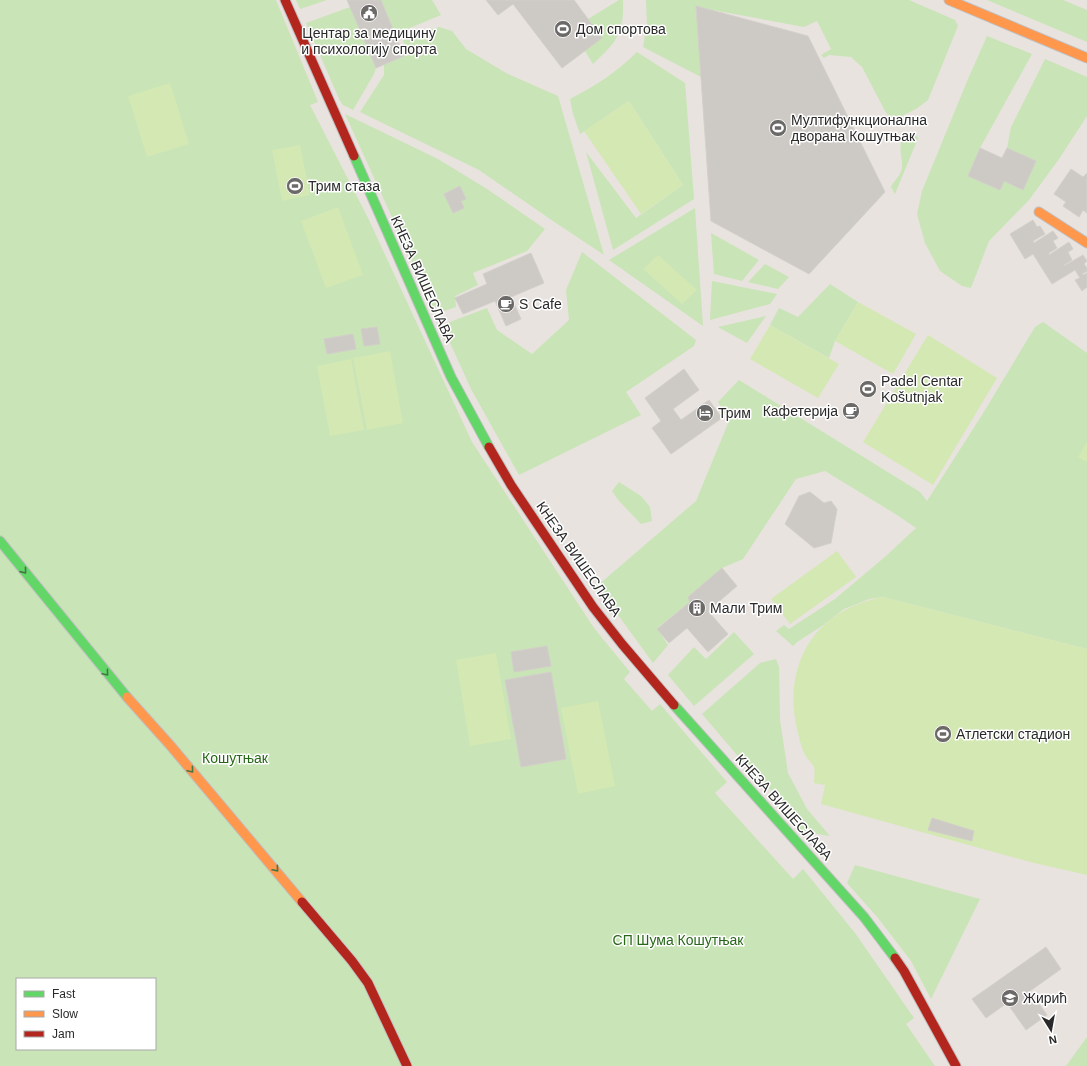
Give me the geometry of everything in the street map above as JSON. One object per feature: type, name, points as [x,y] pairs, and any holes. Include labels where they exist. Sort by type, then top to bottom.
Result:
[{"type":"street","name":"КНЕЗА ВИШЕСЛАВА","points":[[285,0],[451,377],[486,443],[511,485],[593,606],[622,644],[688,721],[864,917],[904,971],[956,1066]]},
{"type":"street","points":[[949,0],[1087,58]]},
{"type":"street","points":[[1040,212],[1087,243]]},
{"type":"street","points":[[0,541],[93,658],[170,745],[352,960],[368,983],[406,1066]]},
{"type":"green space","name":"Кошутњак","points":[[0,0],[276,0],[318,102],[310,105],[368,218],[472,442],[594,628],[630,672],[624,679],[652,711],[660,704],[727,782],[715,793],[793,879],[803,869],[855,933],[914,1018],[906,1024],[935,1066],[0,1066]]},
{"type":"green space","points":[[296,0],[327,0],[300,9]]},
{"type":"green space","points":[[381,0],[432,0],[441,15],[395,34]]},
{"type":"green space","points":[[619,0],[623,0],[623,12],[620,29],[613,43],[593,64],[585,51],[602,38],[588,19]]},
{"type":"green space","points":[[646,0],[909,0],[955,20],[958,26],[928,100],[916,109],[898,118],[891,119],[885,111],[862,67],[851,57],[829,55],[824,58],[821,55],[831,49],[817,21],[804,27],[696,7],[701,77],[643,47],[647,23]]},
{"type":"green space","points":[[987,0],[1063,0],[1087,10],[1087,42]]},
{"type":"green space","points":[[350,7],[376,68],[353,110],[343,105],[340,101],[306,23]]},
{"type":"green space","points":[[439,27],[452,31],[466,49],[506,73],[558,96],[604,255],[479,170],[360,112],[384,75],[384,65],[409,54],[403,40]]},
{"type":"green space","points":[[987,36],[1032,54],[980,148],[968,176],[1004,181],[1023,190],[1035,161],[1007,148],[1011,127],[1045,59],[1087,77],[1087,116],[1059,159],[1029,200],[989,241],[971,288],[962,286],[940,271],[925,243],[917,214],[922,191]]},
{"type":"green space","points":[[637,52],[685,83],[694,199],[613,250],[586,152],[636,218],[683,185],[629,101],[580,134],[573,114],[570,99],[605,78],[622,66]]},
{"type":"green space","points":[[170,83],[189,144],[147,157],[128,96]]},
{"type":"green space","points":[[629,101],[683,185],[641,214],[584,131]]},
{"type":"green space","points":[[345,114],[438,159],[487,189],[545,229],[527,251],[473,273],[478,285],[455,296],[456,307],[436,314]]},
{"type":"green space","points":[[916,135],[918,138],[895,194],[891,187],[902,168],[900,149],[901,142],[908,137]]},
{"type":"green space","points":[[300,145],[310,195],[282,201],[272,150]]},
{"type":"green space","points":[[338,207],[363,275],[326,288],[301,221]]},
{"type":"green space","points":[[695,208],[703,326],[609,260]]},
{"type":"green space","points":[[711,233],[759,260],[742,281],[714,274]]},
{"type":"green space","points":[[582,252],[696,340],[694,346],[626,392],[641,415],[519,475],[471,389],[442,325],[487,308],[497,330],[532,354],[569,320],[566,290]]},
{"type":"green space","points":[[658,255],[697,290],[682,304],[643,269]]},
{"type":"green space","points":[[765,264],[789,277],[778,289],[748,282]]},
{"type":"green space","points":[[712,281],[777,294],[770,304],[710,320]]},
{"type":"green space","points":[[830,284],[858,302],[835,341],[829,358],[770,325],[779,308],[798,317]]},
{"type":"green space","points":[[858,302],[916,334],[893,374],[835,341]]},
{"type":"green space","points":[[766,316],[747,343],[718,327]]},
{"type":"green space","points":[[1043,322],[1087,353],[1087,649],[883,597],[869,599],[844,609],[793,646],[776,631],[784,625],[789,629],[835,599],[886,556],[916,528],[825,471],[796,479],[743,559],[722,568],[688,597],[690,602],[657,628],[668,645],[653,663],[597,586],[696,501],[729,421],[718,402],[739,380],[920,492],[927,501],[982,415],[1035,327]]},
{"type":"green space","points":[[770,325],[839,364],[818,398],[750,359]]},
{"type":"green space","points":[[928,335],[997,378],[933,485],[863,442]]},
{"type":"green space","points":[[390,351],[403,423],[367,430],[353,358]]},
{"type":"green space","points":[[351,359],[364,430],[330,436],[317,366]]},
{"type":"green space","points":[[1087,442],[1087,462],[1078,457]]},
{"type":"green space","points":[[619,482],[641,496],[650,507],[652,521],[641,524],[619,501],[612,491]]},
{"type":"green space","points":[[837,551],[856,577],[790,624],[771,599]]},
{"type":"green space","name":"Атлетски стадион","points":[[883,597],[1087,649],[1087,875],[1030,862],[821,804],[825,785],[814,783],[814,767],[804,752],[797,729],[794,705],[795,682],[800,661],[809,643],[822,627],[839,613],[859,603]]},
{"type":"green space","points":[[734,632],[754,654],[694,706],[668,675],[694,647],[706,659]]},
{"type":"green space","points":[[496,653],[511,739],[470,746],[456,660]]},
{"type":"green space","points":[[776,659],[779,667],[780,720],[788,773],[807,809],[830,836],[799,831],[779,796],[760,782],[702,714],[760,663]]},
{"type":"green space","points":[[598,701],[615,786],[578,794],[561,708]]},
{"type":"green space","points":[[855,865],[980,899],[931,999],[911,961],[878,918],[847,883]]},
{"type":"green space","points":[[1087,1037],[1087,1066],[1066,1066]]},
{"type":"building","points":[[347,0],[381,0],[404,56],[376,68]]},
{"type":"building","name":"Дом спортова","points":[[486,0],[574,0],[602,38],[562,68],[513,4],[498,15]]},
{"type":"building","name":"Мултифункционална дворана Кошутњак","points":[[696,6],[808,36],[885,192],[809,274],[711,221]]},
{"type":"building","points":[[980,148],[1002,158],[1007,148],[1036,161],[1023,190],[1004,181],[1000,190],[968,176]]},
{"type":"building","points":[[1071,169],[1083,177],[1087,173],[1087,213],[1083,210],[1079,217],[1063,206],[1066,202],[1054,194]]},
{"type":"building","points":[[460,186],[466,199],[461,201],[464,208],[453,213],[444,194]]},
{"type":"building","points":[[1033,220],[1037,227],[1040,226],[1045,234],[1033,241],[1034,243],[1053,231],[1058,238],[1053,241],[1057,248],[1049,253],[1049,255],[1069,242],[1073,249],[1068,252],[1072,260],[1064,266],[1083,255],[1087,261],[1084,264],[1087,271],[1082,274],[1087,273],[1087,287],[1082,291],[1075,280],[1080,278],[1075,270],[1052,284],[1033,254],[1025,259],[1010,234]]},
{"type":"building","points":[[531,253],[544,283],[511,297],[521,319],[506,326],[495,301],[463,314],[455,298],[487,284],[483,274]]},
{"type":"building","points":[[377,327],[380,344],[364,346],[361,329]]},
{"type":"building","points":[[353,334],[356,349],[327,354],[324,339]]},
{"type":"building","name":"Трим","points":[[684,369],[699,390],[673,409],[681,420],[709,400],[722,418],[671,454],[652,428],[661,421],[645,398]]},
{"type":"building","points":[[810,492],[824,503],[831,501],[837,509],[831,543],[814,548],[785,524],[799,496]]},
{"type":"building","name":"Мали Трим","points":[[722,568],[737,586],[708,611],[728,634],[708,652],[687,628],[669,643],[657,629],[690,602],[688,597]]},
{"type":"building","points":[[547,646],[551,666],[514,672],[511,652]]},
{"type":"building","points":[[551,672],[566,759],[521,767],[505,680]]},
{"type":"building","points":[[932,818],[974,831],[972,841],[928,830]]},
{"type":"building","points":[[1046,947],[1061,969],[1030,991],[1047,1015],[1026,1030],[1007,1003],[986,1018],[972,999]]},
{"type":"traffic: fast","points":[[354,156],[451,377],[489,447]]},
{"type":"traffic: fast","points":[[0,541],[127,697]]},
{"type":"traffic: fast","points":[[674,705],[864,917],[895,958]]},
{"type":"traffic: slow","points":[[949,0],[1087,58]]},
{"type":"traffic: slow","points":[[1039,212],[1087,243]]},
{"type":"traffic: slow","points":[[127,697],[170,745],[302,902]]},
{"type":"traffic: jam","points":[[285,0],[354,156]]},
{"type":"traffic: jam","points":[[489,447],[511,485],[593,607],[622,644],[674,705]]},
{"type":"traffic: jam","points":[[302,902],[352,961],[368,983],[407,1066]]},
{"type":"traffic: jam","points":[[895,958],[904,971],[956,1066]]},
{"type":"place","name":"Центар за медицину и психологију спорта","points":[[369,13]]},
{"type":"place","name":"Дом спортова","points":[[563,29]]},
{"type":"place","name":"Мултифункционална дворана Кошутњак","points":[[778,128]]},
{"type":"place","name":"Трим стаза","points":[[295,186]]},
{"type":"place","name":"S Cafe","points":[[506,304]]},
{"type":"place","name":"Padel Centar Košutnjak","points":[[868,389]]},
{"type":"place","name":"Кафетерија","points":[[851,411]]},
{"type":"place","name":"Трим","points":[[705,413]]},
{"type":"place","name":"Мали Трим","points":[[697,608]]},
{"type":"place","name":"Атлетски стадион","points":[[943,734]]},
{"type":"place","name":"Жирић","points":[[1010,998]]},
{"type":"park label","name":"СП Шума Кошутњак","points":[[678,940]]}]
